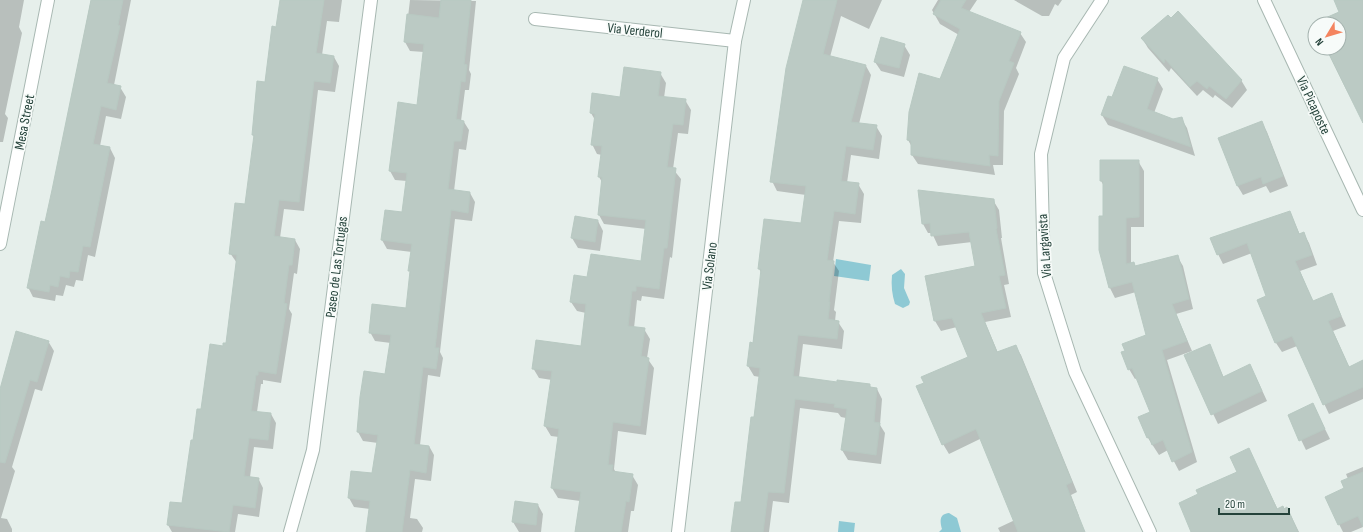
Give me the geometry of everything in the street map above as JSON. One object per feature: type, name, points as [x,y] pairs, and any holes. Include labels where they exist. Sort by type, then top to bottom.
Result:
[{"type":"street","name":"Mesa Street","points":[[0,244],[48,0]]},
{"type":"street","name":"Paseo de Las Tortugas","points":[[290,532],[313,450],[371,0]]},
{"type":"street","name":"Via Solano","points":[[678,532],[735,41],[744,0]]},
{"type":"street","name":"Via Largavista","points":[[1102,0],[1064,58],[1040,154],[1044,273],[1075,372],[1150,532]]},
{"type":"street","name":"Via Picaposte","points":[[1264,0],[1363,210]]},
{"type":"street","name":"Via Verderol","points":[[536,19],[735,41]]},
{"type":"water","points":[[836,259],[871,265],[869,281],[834,276]]},
{"type":"water","points":[[901,269],[905,274],[904,288],[910,302],[909,305],[903,308],[895,304],[892,286],[892,275]]},
{"type":"water","points":[[949,513],[957,518],[961,532],[939,532],[942,529],[942,516]]},
{"type":"water","points":[[839,521],[855,523],[854,532],[838,532]]},
{"type":"building","points":[[91,0],[123,0],[118,25],[120,26],[107,83],[121,86],[116,110],[101,106],[93,144],[110,147],[90,247],[83,246],[78,272],[70,271],[69,278],[60,276],[58,287],[50,285],[49,292],[27,288],[41,221],[45,222]]},
{"type":"building","points":[[280,0],[324,0],[316,53],[334,56],[330,83],[314,81],[299,202],[279,200],[274,236],[295,239],[292,265],[289,265],[284,303],[287,304],[276,374],[258,371],[258,375],[256,375],[251,411],[271,413],[268,440],[249,438],[244,476],[259,478],[255,508],[233,505],[229,532],[167,525],[170,502],[182,503],[197,409],[201,409],[210,344],[223,346],[223,343],[226,343],[237,255],[229,254],[235,203],[245,204],[254,135],[252,135],[257,81],[265,82],[272,26],[276,27]]},
{"type":"building","points":[[441,0],[471,0],[464,64],[467,65],[465,82],[461,81],[456,119],[464,121],[461,141],[454,141],[448,189],[470,192],[468,213],[451,210],[435,348],[439,348],[436,369],[423,367],[414,444],[429,446],[426,473],[410,470],[402,532],[366,532],[370,501],[348,498],[351,471],[372,473],[378,435],[357,432],[360,397],[364,371],[385,374],[391,335],[369,333],[372,304],[406,308],[410,271],[408,271],[412,244],[381,240],[385,210],[402,212],[407,173],[389,171],[398,102],[417,105],[424,44],[404,42],[407,14],[439,18]]},
{"type":"building","points":[[803,0],[837,0],[823,54],[866,65],[851,122],[877,125],[873,150],[846,146],[841,181],[859,183],[855,214],[834,211],[827,260],[834,261],[828,319],[839,321],[837,339],[798,335],[793,376],[837,382],[837,380],[870,384],[870,387],[877,388],[874,422],[880,423],[876,455],[841,450],[847,409],[834,407],[835,404],[795,399],[784,493],[768,492],[763,532],[731,532],[735,502],[741,502],[751,417],[754,417],[760,368],[747,366],[750,342],[753,343],[761,269],[758,269],[764,219],[801,223],[806,186],[770,182],[786,68]]},
{"type":"building","points":[[941,0],[966,0],[961,8],[1021,32],[1009,61],[1014,63],[999,101],[998,156],[989,155],[990,166],[911,155],[911,141],[907,140],[909,112],[919,73],[940,79],[960,29],[933,14]]},
{"type":"building","points":[[1334,0],[1363,0],[1363,123],[1330,56],[1347,56],[1347,16],[1330,16],[1339,12]]},
{"type":"building","points":[[1178,11],[1242,80],[1226,99],[1209,86],[1207,89],[1197,81],[1190,87],[1165,59],[1164,63],[1141,38],[1168,15],[1171,18]]},
{"type":"building","points":[[881,37],[905,44],[899,68],[874,62]]},
{"type":"building","points":[[1124,66],[1158,78],[1147,109],[1173,119],[1182,117],[1191,147],[1101,115],[1108,96],[1112,97]]},
{"type":"building","points":[[624,67],[661,72],[658,96],[686,99],[683,125],[673,124],[667,167],[676,168],[667,248],[664,248],[659,289],[636,286],[636,291],[632,291],[628,326],[645,328],[641,356],[649,358],[640,426],[613,422],[608,465],[613,465],[612,471],[633,474],[629,502],[626,501],[621,532],[575,532],[581,492],[551,488],[559,429],[544,426],[552,371],[532,369],[536,340],[581,346],[586,304],[570,302],[574,275],[587,277],[591,254],[641,261],[646,220],[598,215],[602,177],[598,177],[602,146],[591,145],[595,114],[590,113],[592,93],[620,97]]},
{"type":"building","points":[[1262,121],[1283,176],[1263,184],[1261,177],[1237,186],[1218,138]]},
{"type":"building","points":[[1100,160],[1139,160],[1139,217],[1126,218],[1126,264],[1134,262],[1135,266],[1178,255],[1185,282],[1189,299],[1172,304],[1187,341],[1162,350],[1192,452],[1172,462],[1163,440],[1152,445],[1149,437],[1147,438],[1138,417],[1150,412],[1132,368],[1128,370],[1121,352],[1125,351],[1122,344],[1146,335],[1132,282],[1109,288],[1099,250],[1099,216],[1103,216],[1103,181],[1100,181]]},
{"type":"building","points":[[918,190],[994,199],[996,229],[1005,275],[999,276],[1006,308],[981,313],[997,352],[1016,345],[1072,482],[1066,485],[1085,532],[1018,532],[976,429],[942,445],[916,386],[924,383],[921,377],[968,357],[952,318],[934,321],[925,276],[975,266],[969,232],[931,236],[930,223],[922,224]]},
{"type":"building","points":[[1290,211],[1299,234],[1304,232],[1312,255],[1295,261],[1313,301],[1332,293],[1341,316],[1328,321],[1349,367],[1363,360],[1363,387],[1323,405],[1292,336],[1275,343],[1257,300],[1266,296],[1247,243],[1217,255],[1210,238]]},
{"type":"building","points":[[575,216],[598,220],[595,242],[571,238]]},
{"type":"building","points":[[16,331],[49,341],[37,382],[30,380],[5,463],[0,462],[0,389]]},
{"type":"building","points":[[1210,344],[1223,377],[1250,364],[1262,391],[1211,415],[1184,355]]},
{"type":"building","points":[[1313,403],[1325,429],[1299,441],[1288,415]]},
{"type":"building","points":[[1249,448],[1277,509],[1283,506],[1284,509],[1287,507],[1298,532],[1191,532],[1179,503],[1198,494],[1196,490],[1237,472],[1230,457]]},
{"type":"building","points":[[1363,472],[1363,527],[1358,516],[1338,525],[1325,497],[1344,488],[1341,481]]},
{"type":"building","points":[[515,501],[538,504],[536,525],[512,522]]}]
